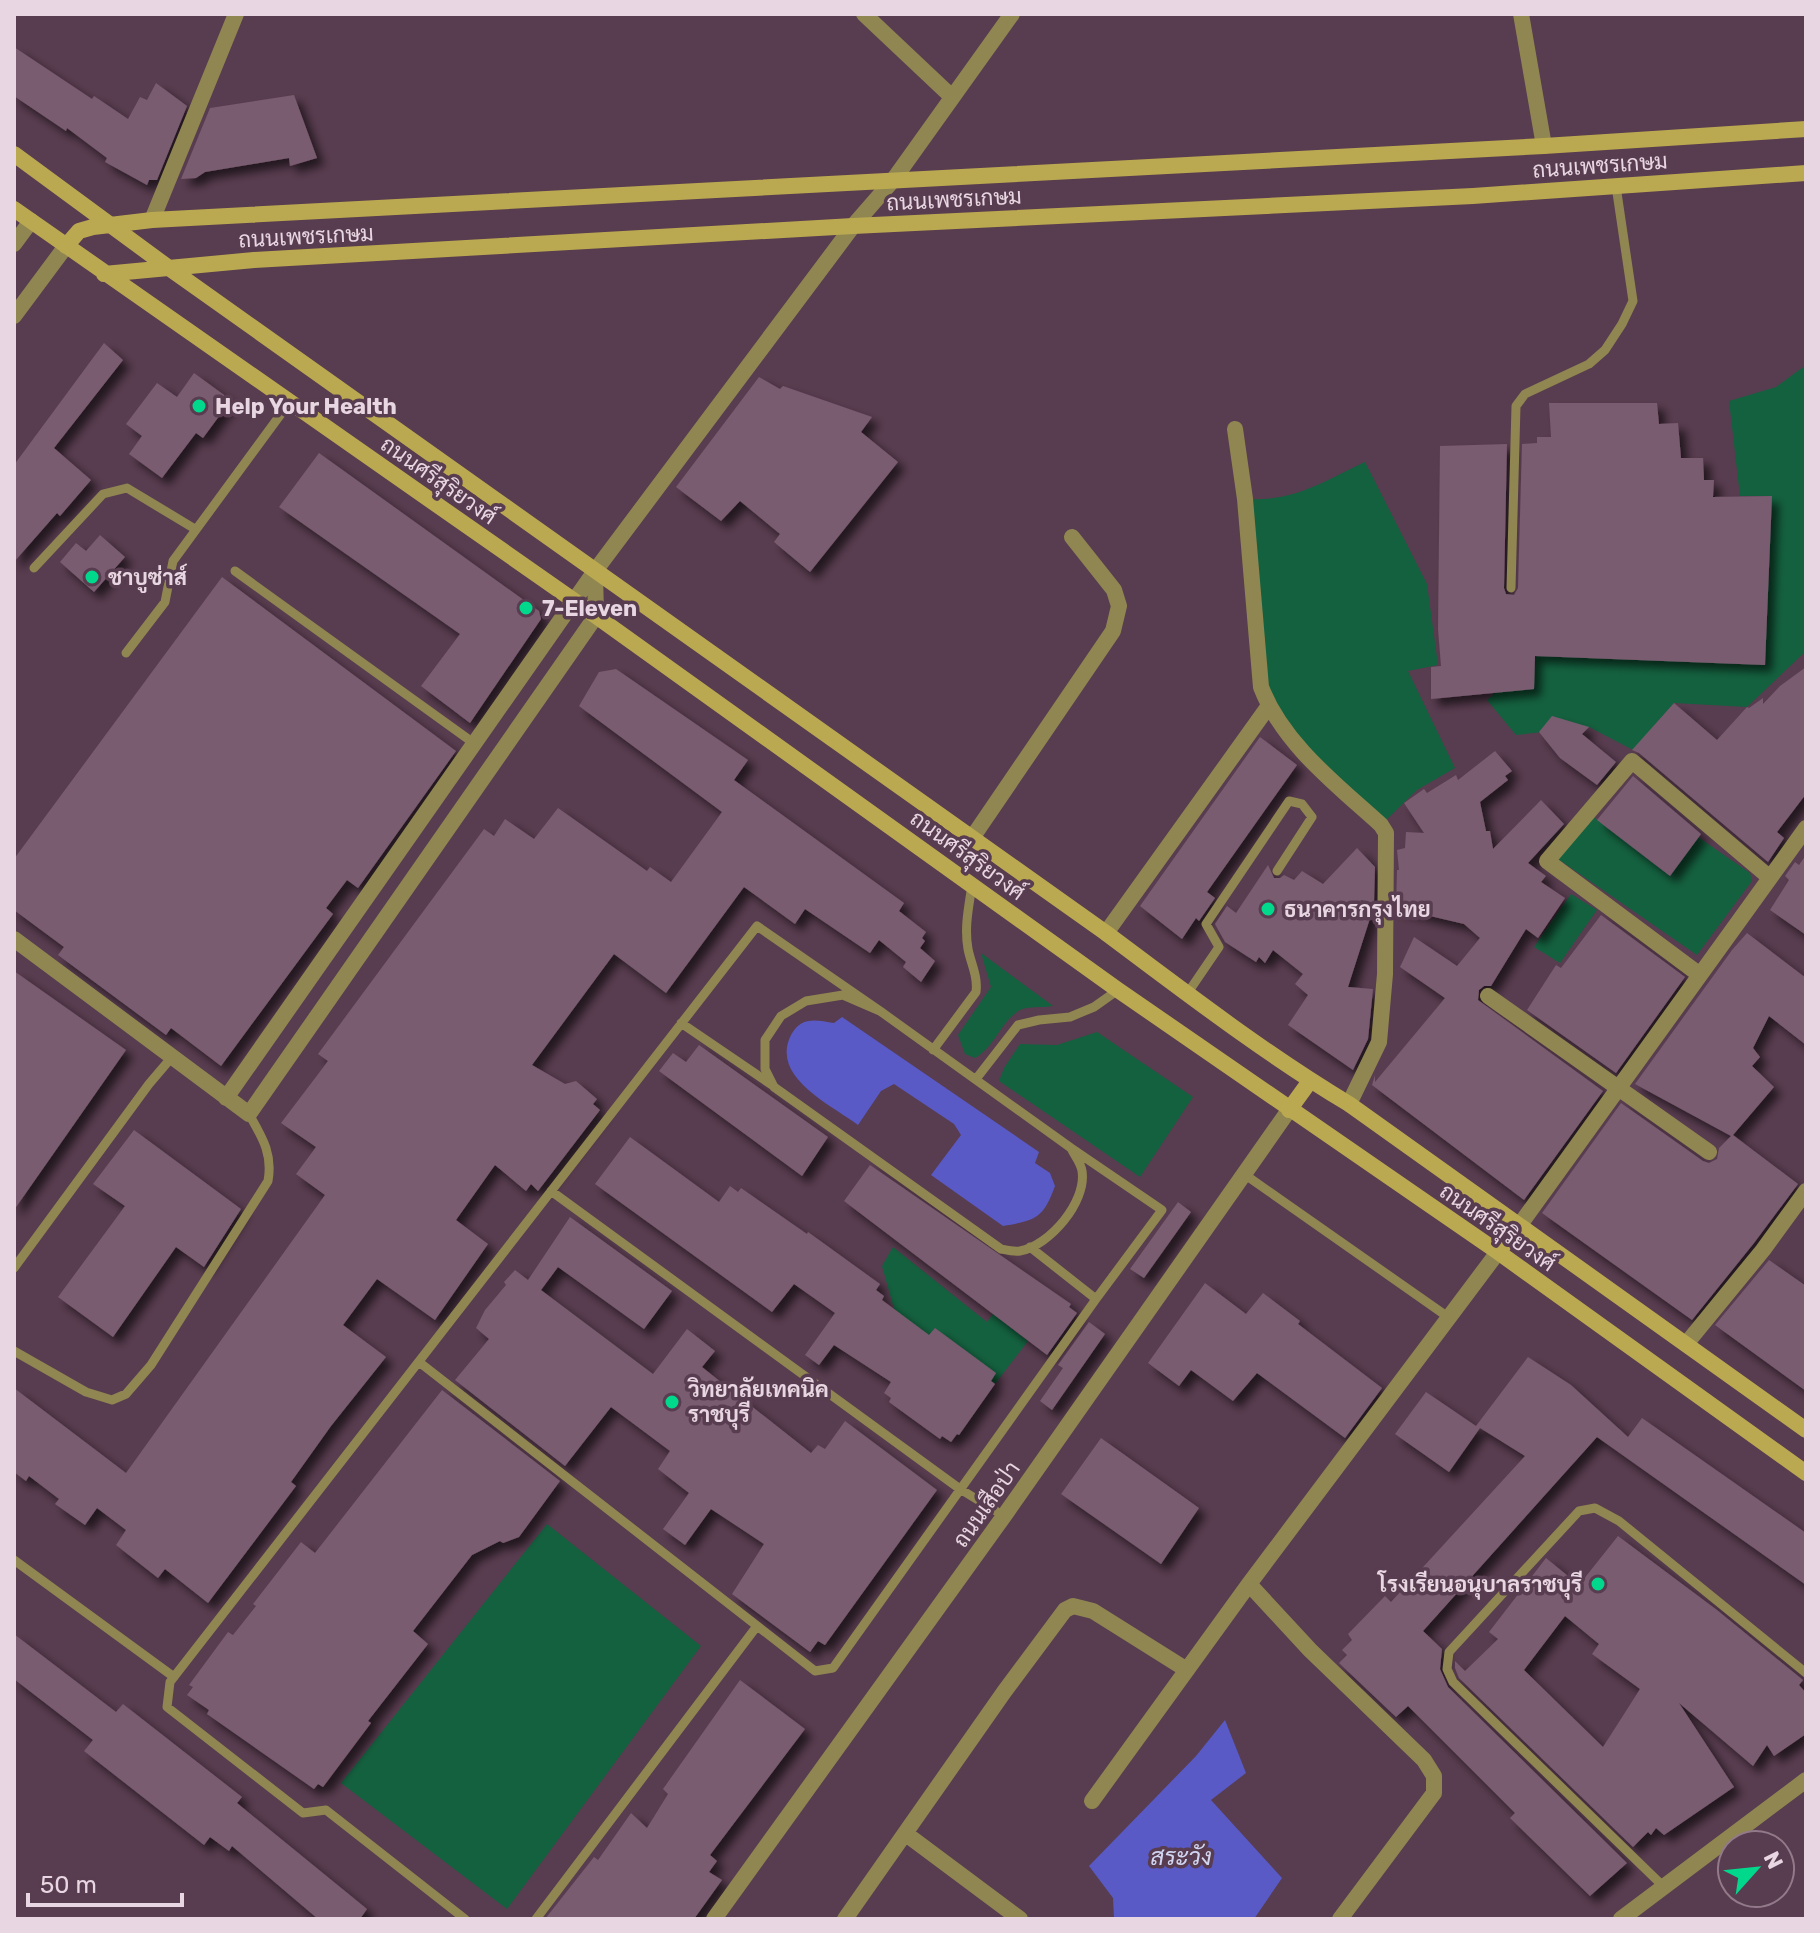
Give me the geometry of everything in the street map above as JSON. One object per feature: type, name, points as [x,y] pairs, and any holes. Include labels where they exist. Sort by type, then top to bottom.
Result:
[{"type":"main road","name":"ถนนเพชรเกษม","points":[[66,246],[79,231],[152,220],[1544,146],[1806,129]]},
{"type":"main road","points":[[14,154],[114,225]]},
{"type":"main road","name":"ถนนเพชรเกษม","points":[[104,274],[254,260],[853,226],[1473,196],[1806,173]]},
{"type":"main road","points":[[14,209],[66,246]]},
{"type":"main road","name":"ถนนศรีสุริยวงศ์","points":[[114,225],[169,268],[1106,933],[1187,994],[1310,1081],[1349,1104],[1806,1430]]},
{"type":"main road","name":"ถนนศรีสุริยวงศ์","points":[[66,246],[596,616],[1118,990],[1498,1252],[1806,1473]]},
{"type":"main road","points":[[1289,1110],[1310,1081]]},
{"type":"main road","points":[[1498,1252],[1519,1226]]},
{"type":"street","points":[[152,220],[236,14]]},
{"type":"street","points":[[864,14],[952,97]]},
{"type":"street","points":[[226,1098],[595,571],[853,226],[894,179],[1012,14]]},
{"type":"street","points":[[1521,14],[1544,146]]},
{"type":"street","points":[[14,244],[31,221]]},
{"type":"street","points":[[14,316],[66,246]]},
{"type":"street","points":[[1235,429],[1245,499],[1261,687],[1268,707],[1313,764],[1386,833],[1385,974],[1379,1042],[1349,1104]]},
{"type":"street","points":[[972,838],[1113,631],[1119,606],[1114,590],[1072,537]]},
{"type":"street","points":[[14,939],[249,1114],[596,616],[595,571]]},
{"type":"street","points":[[1106,933],[1268,707]]},
{"type":"street","points":[[1700,975],[1547,861],[1632,761],[1769,877]]},
{"type":"street","points":[[1519,1226],[1806,828]]},
{"type":"street","points":[[355,914],[378,930]]},
{"type":"street","points":[[1488,996],[1709,1152]]},
{"type":"street","name":"ถนนเสือป่า","points":[[714,1919],[1004,1516],[1289,1110]]},
{"type":"street","points":[[1686,1344],[1772,1243],[1806,1191]]},
{"type":"street","points":[[1092,1801],[1249,1584],[1498,1252]]},
{"type":"street","points":[[1249,1584],[1310,1650],[1424,1760],[1434,1776],[1434,1793],[1340,1919]]},
{"type":"street","points":[[845,1919],[1065,1610],[1073,1606],[1093,1611],[1187,1670]]},
{"type":"street","points":[[1621,1919],[1806,1780]]},
{"type":"street","points":[[906,1834],[1017,1918]]},
{"type":"lane","points":[[1511,588],[1516,406],[1525,394],[1589,364],[1605,350],[1633,301],[1616,186]]},
{"type":"lane","points":[[126,653],[165,602],[173,561],[289,403]]},
{"type":"lane","points":[[34,568],[103,494],[127,488],[195,529]]},
{"type":"lane","points":[[235,571],[475,744]]},
{"type":"lane","points":[[1187,994],[1222,945],[1206,924],[1289,801],[1302,804],[1312,817],[1277,871]]},
{"type":"lane","points":[[933,1050],[976,992],[977,981],[968,949],[967,930],[972,885]]},
{"type":"lane","points":[[419,1362],[815,1671],[833,1668],[1162,1210],[757,926],[170,1682],[167,1707],[303,1813],[326,1810],[465,1919]]},
{"type":"lane","points":[[976,1079],[1018,1025],[1070,1017],[1094,1007],[1118,990]]},
{"type":"lane","points":[[774,1087],[765,1069],[765,1040],[781,1016],[806,1001],[843,995],[880,1011]]},
{"type":"lane","points":[[681,1023],[1001,1249],[1019,1251],[1030,1247],[1046,1239],[1066,1219],[1081,1189],[1082,1170],[1071,1148]]},
{"type":"lane","points":[[14,1268],[172,1057]]},
{"type":"lane","points":[[14,1351],[86,1392],[112,1400],[126,1394],[151,1365],[268,1181],[271,1164],[265,1141],[249,1114]]},
{"type":"lane","points":[[1244,1174],[1448,1317]]},
{"type":"lane","points":[[551,1191],[960,1489],[1004,1516]]},
{"type":"lane","points":[[1030,1247],[1096,1299]]},
{"type":"lane","points":[[1664,1887],[1453,1682],[1447,1669],[1449,1652],[1579,1511],[1595,1508],[1619,1521],[1806,1673]]},
{"type":"lane","points":[[14,1560],[174,1677]]},
{"type":"lane","points":[[536,1919],[757,1626]]},
{"type":"green space","points":[[1806,365],[1806,651],[1747,707],[1674,703],[1633,750],[1589,727],[1516,735],[1487,700],[1535,656],[1772,496],[1740,496],[1729,401],[1776,387]]},
{"type":"green space","points":[[1365,462],[1427,584],[1438,665],[1408,671],[1455,768],[1417,790],[1381,825],[1268,707],[1245,499],[1293,494]]},
{"type":"green space","points":[[1592,816],[1670,876],[1698,837],[1750,873],[1752,881],[1697,955],[1558,859]]},
{"type":"green space","points":[[1571,894],[1597,910],[1560,963],[1534,947]]},
{"type":"green space","points":[[981,953],[1053,1006],[1020,1010],[975,1058],[965,1054],[958,1035],[991,987]]},
{"type":"green space","points":[[1097,1032],[1193,1097],[1140,1177],[999,1081],[1020,1044],[1057,1045]]},
{"type":"green space","points":[[893,1247],[987,1322],[993,1314],[1028,1341],[995,1384],[935,1328],[928,1337],[894,1309],[882,1266]]},
{"type":"green space","points":[[547,1524],[701,1646],[507,1909],[341,1783]]},
{"type":"water","points":[[842,1017],[1039,1152],[1035,1163],[1050,1173],[1055,1186],[1042,1212],[1023,1222],[1003,1226],[931,1175],[961,1135],[954,1124],[894,1084],[881,1091],[858,1125],[806,1088],[789,1064],[787,1050],[791,1035],[804,1022],[834,1023]]},
{"type":"water","name":"สระวัง","points":[[1225,1720],[1246,1773],[1211,1800],[1282,1878],[1254,1919],[1114,1919],[1113,1898],[1089,1866],[1196,1756]]},
{"type":"building","points":[[14,47],[128,119],[140,97],[147,100],[156,83],[187,106],[157,180],[149,180],[147,185],[105,162],[107,158],[67,128],[66,131],[14,96]]},
{"type":"building","points":[[294,95],[317,158],[290,166],[289,158],[181,179],[210,108]]},
{"type":"building","points":[[104,343],[123,360],[54,448],[91,480],[14,562],[14,465]]},
{"type":"building","points":[[194,373],[231,400],[203,438],[196,433],[162,478],[129,454],[142,436],[126,424],[157,383],[177,397]]},
{"type":"building","points":[[759,377],[780,389],[783,386],[872,417],[861,432],[898,462],[810,572],[774,542],[780,534],[740,501],[721,521],[676,487]]},
{"type":"building","points":[[1549,403],[1657,403],[1659,424],[1678,423],[1681,458],[1703,458],[1704,480],[1714,480],[1713,497],[1772,496],[1765,665],[1535,656],[1534,689],[1431,699],[1431,667],[1441,666],[1438,629],[1440,446],[1507,444],[1504,588],[1506,594],[1514,595],[1518,588],[1522,444],[1537,443],[1537,437],[1551,437]]},
{"type":"building","points":[[319,453],[539,611],[541,619],[470,723],[421,686],[460,634],[279,507]]},
{"type":"building","name":"ชาบูซ่าส์","points":[[100,535],[125,557],[94,592],[60,562],[76,543],[86,551]]},
{"type":"building","points":[[222,577],[456,751],[358,888],[347,880],[326,908],[333,914],[221,1066],[171,1028],[166,1035],[58,955],[64,947],[14,910],[14,859]]},
{"type":"building","points":[[1806,667],[1806,794],[1777,832],[1784,838],[1768,862],[1632,750],[1674,703],[1717,740],[1747,707],[1763,698],[1763,704],[1780,686]]},
{"type":"building","points":[[616,669],[748,760],[734,780],[904,903],[899,911],[926,932],[920,948],[935,961],[921,982],[903,967],[906,962],[879,940],[870,953],[805,909],[795,924],[744,887],[666,993],[614,954],[532,1065],[565,1084],[576,1081],[597,1099],[593,1104],[600,1110],[538,1191],[531,1184],[526,1191],[495,1165],[456,1220],[488,1244],[435,1320],[377,1279],[343,1325],[386,1357],[331,1426],[291,1482],[296,1486],[208,1603],[165,1569],[158,1578],[116,1545],[126,1530],[97,1508],[85,1525],[55,1504],[59,1499],[29,1476],[26,1481],[14,1472],[14,1388],[126,1473],[325,1195],[296,1174],[316,1147],[281,1123],[328,1061],[318,1054],[484,829],[494,836],[505,819],[534,839],[558,808],[647,871],[650,867],[671,882],[722,812],[579,706],[599,672]]},
{"type":"building","points":[[1552,716],[1589,727],[1582,734],[1616,762],[1597,785],[1560,758],[1539,732]]},
{"type":"building","points":[[1260,737],[1297,765],[1207,892],[1215,898],[1182,939],[1140,906]]},
{"type":"building","points":[[1495,751],[1512,771],[1505,776],[1508,780],[1480,802],[1493,849],[1541,800],[1564,824],[1528,863],[1546,876],[1541,882],[1565,898],[1538,938],[1526,929],[1491,986],[1479,990],[1478,1000],[1603,1091],[1524,1200],[1372,1085],[1375,1075],[1375,1082],[1445,998],[1400,967],[1414,937],[1457,966],[1480,938],[1464,924],[1396,908],[1397,850],[1405,848],[1406,832],[1424,833],[1404,803],[1424,789],[1427,793],[1456,775],[1458,780]]},
{"type":"building","points":[[1633,776],[1701,834],[1670,876],[1597,820]]},
{"type":"building","points":[[1357,848],[1375,867],[1374,903],[1360,900],[1373,909],[1348,987],[1373,989],[1368,1039],[1353,1070],[1288,1025],[1308,995],[1295,984],[1303,974],[1273,950],[1265,963],[1259,957],[1256,962],[1225,942],[1215,924],[1227,906],[1236,913],[1268,865],[1274,878],[1284,875],[1294,880],[1302,871],[1323,884]]},
{"type":"building","points":[[1806,855],[1806,935],[1770,910],[1789,880],[1785,876],[1795,862],[1799,865]]},
{"type":"building","points":[[1601,915],[1685,977],[1616,1073],[1527,1010],[1556,965],[1561,968]]},
{"type":"building","points":[[1747,933],[1806,978],[1806,1045],[1769,1016],[1753,1048],[1760,1057],[1752,1066],[1774,1087],[1733,1135],[1798,1184],[1692,1320],[1542,1213],[1621,1103],[1703,1161],[1709,1163],[1717,1159],[1719,1148],[1731,1136],[1635,1084]]},
{"type":"building","points":[[14,971],[126,1050],[14,1210]]},
{"type":"building","points":[[699,1045],[828,1137],[802,1176],[659,1071],[673,1053],[686,1062]]},
{"type":"building","points":[[134,1130],[241,1209],[204,1267],[176,1247],[113,1337],[58,1297],[125,1206],[93,1184]]},
{"type":"building","points":[[630,1137],[719,1202],[730,1186],[738,1192],[741,1188],[880,1284],[876,1290],[884,1296],[882,1300],[929,1335],[935,1328],[996,1373],[991,1381],[995,1384],[959,1435],[951,1442],[942,1436],[940,1439],[889,1402],[891,1398],[884,1393],[891,1382],[834,1345],[819,1365],[805,1355],[835,1313],[794,1284],[772,1312],[595,1184]]},
{"type":"building","points":[[870,1165],[1071,1304],[1069,1307],[1077,1313],[1047,1355],[844,1201]]},
{"type":"building","points":[[1178,1202],[1191,1212],[1144,1278],[1130,1269]]},
{"type":"building","points":[[570,1217],[672,1291],[644,1329],[558,1267],[541,1290],[653,1374],[687,1329],[715,1351],[702,1367],[811,1453],[818,1445],[825,1449],[845,1421],[937,1490],[825,1645],[818,1641],[810,1652],[732,1594],[764,1544],[711,1509],[685,1545],[663,1529],[689,1493],[658,1469],[670,1451],[611,1407],[565,1466],[455,1380],[489,1339],[476,1328],[485,1310],[506,1285],[504,1282],[515,1270],[528,1280]]},
{"type":"building","points":[[1769,1260],[1806,1286],[1806,1391],[1715,1325]]},
{"type":"building","points":[[1205,1283],[1246,1314],[1263,1293],[1382,1388],[1345,1438],[1257,1373],[1233,1401],[1191,1370],[1179,1386],[1148,1363]]},
{"type":"building","points":[[1089,1322],[1105,1334],[1052,1410],[1040,1401],[1063,1368],[1058,1365]]},
{"type":"building","points":[[1528,1357],[1571,1385],[1628,1437],[1642,1418],[1806,1533],[1806,1585],[1597,1437],[1423,1631],[1442,1649],[1440,1669],[1448,1687],[1627,1863],[1590,1896],[1510,1818],[1515,1813],[1408,1706],[1396,1717],[1339,1663],[1347,1655],[1342,1650],[1352,1640],[1348,1634],[1385,1596],[1391,1602],[1525,1456],[1480,1428],[1449,1472],[1395,1434],[1426,1392],[1476,1426]]},
{"type":"building","points":[[442,1390],[560,1481],[519,1537],[503,1543],[500,1541],[472,1555],[413,1631],[428,1644],[368,1721],[371,1723],[323,1787],[318,1784],[314,1789],[207,1714],[209,1710],[187,1695],[193,1687],[189,1685],[228,1632],[233,1635],[256,1606],[253,1604],[301,1542],[315,1553]]},
{"type":"building","points":[[1101,1438],[1199,1508],[1161,1564],[1061,1494]]},
{"type":"building","points":[[1618,1536],[1717,1610],[1803,1680],[1799,1685],[1806,1693],[1806,1734],[1774,1756],[1767,1745],[1753,1766],[1679,1703],[1734,1787],[1664,1835],[1656,1828],[1633,1847],[1459,1678],[1455,1668],[1455,1661],[1465,1671],[1498,1639],[1489,1632],[1546,1558],[1579,1585]],"holes":[[[1565,1616],[1599,1644],[1592,1654],[1640,1689],[1603,1747],[1524,1670]]]},
{"type":"building","points":[[14,1634],[116,1712],[123,1704],[242,1797],[237,1803],[367,1909],[360,1919],[318,1919],[232,1846],[229,1851],[210,1837],[204,1845],[84,1751],[93,1740],[14,1679]]},
{"type":"building","points":[[740,1680],[805,1729],[710,1855],[717,1861],[709,1872],[722,1880],[694,1919],[545,1919],[594,1857],[598,1860],[631,1813],[647,1828],[668,1794],[663,1789]]},
{"type":"place","name":"Help Your Health","points":[[199,406]]},
{"type":"place","name":"ชาบูซ่าส์","points":[[92,577]]},
{"type":"place","name":"7-Eleven","points":[[526,608]]},
{"type":"place","name":"ธนาคารกรุงไทย","points":[[1268,909]]},
{"type":"place","name":"วิทยาลัยเทคนิค ราชบุรี","points":[[672,1402]]},
{"type":"place","name":"โรงเรียนอนุบาลราชบุรี","points":[[1598,1584]]}]
